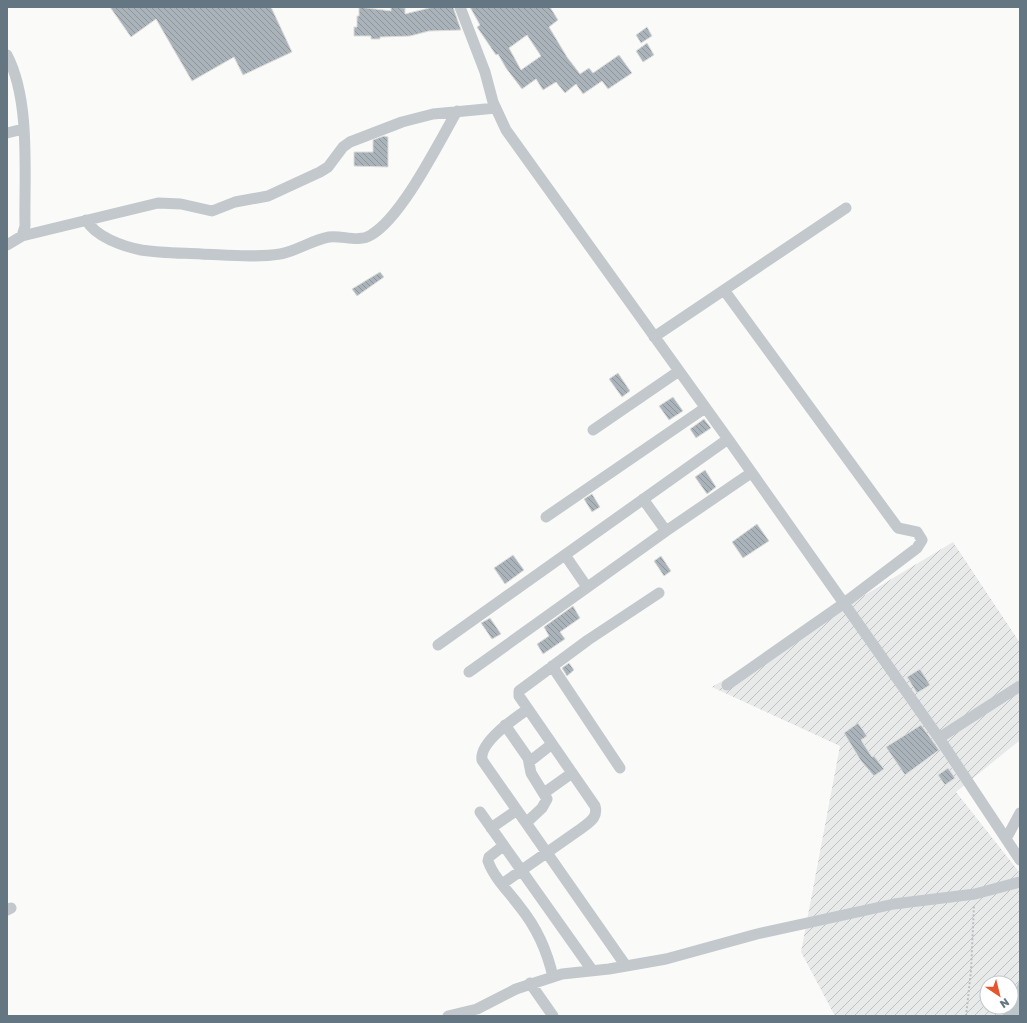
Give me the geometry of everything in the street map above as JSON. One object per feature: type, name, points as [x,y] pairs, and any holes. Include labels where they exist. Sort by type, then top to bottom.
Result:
[{"type":"street","points":[[460,7],[485,72],[496,108],[506,130],[728,439],[842,604],[939,738],[1020,860]]},
{"type":"street","points":[[7,54],[17,77],[22,100],[25,226],[22,236]]},
{"type":"street","points":[[7,245],[22,236],[158,204],[181,204],[212,210],[235,202],[268,196],[328,167],[343,147],[350,142],[416,117],[496,108]]},
{"type":"street","points":[[86,220],[94,231],[104,236],[140,249],[158,252],[244,256],[279,254],[328,237],[362,239],[376,232],[391,216],[423,170],[457,112]]},
{"type":"street","points":[[7,133],[23,129]]},
{"type":"street","points":[[654,337],[846,208]]},
{"type":"street","points":[[724,290],[898,528],[918,532],[921,536],[921,544],[917,548],[842,604],[727,685]]},
{"type":"street","points":[[593,430],[679,371]]},
{"type":"street","points":[[546,517],[705,408]]},
{"type":"street","points":[[438,645],[728,439]]},
{"type":"street","points":[[469,672],[666,531],[751,474]]},
{"type":"street","points":[[643,499],[666,531]]},
{"type":"street","points":[[565,555],[587,587]]},
{"type":"street","points":[[502,884],[595,818],[597,812],[595,806],[519,696],[519,691],[552,666],[659,593]]},
{"type":"street","points":[[552,666],[620,768]]},
{"type":"street","points":[[939,738],[1020,686]]},
{"type":"street","points":[[528,709],[505,725],[498,732],[481,755],[482,760],[626,966]]},
{"type":"street","points":[[505,725],[524,751],[529,762],[531,773],[547,799],[546,803],[526,823]]},
{"type":"street","points":[[529,762],[552,744]]},
{"type":"street","points":[[544,793],[572,773]]},
{"type":"street","points":[[491,828],[517,810]]},
{"type":"street","points":[[480,812],[592,970]]},
{"type":"street","points":[[1006,839],[1020,813]]},
{"type":"street","points":[[504,846],[489,857],[488,861],[502,884],[521,908],[542,940],[552,977]]},
{"type":"street","points":[[448,1016],[477,1009],[530,983],[552,977],[666,959],[757,934],[894,904],[975,894],[1020,882]]},
{"type":"street","points":[[530,983],[553,1016]]},
{"type":"path","points":[[966,1016],[971,971],[975,894]]},
{"type":"shaded area","points":[[953,542],[1020,643],[1020,740],[956,792],[1020,873],[1020,1016],[835,1016],[801,952],[840,746],[712,687]]},
{"type":"shaded area","points":[[1020,979],[1020,1016],[1002,1016],[1019,1015]]},
{"type":"building","points":[[110,7],[271,7],[292,52],[243,75],[234,57],[192,81],[156,19],[131,37]]},
{"type":"building","points":[[359,7],[391,11],[391,7],[405,8],[405,14],[433,7],[453,7],[461,30],[429,31],[410,36],[380,37],[380,39],[371,39],[371,36],[354,36],[354,27],[357,27],[357,16],[359,16]]},
{"type":"building","points":[[470,7],[550,7],[558,20],[549,27],[567,57],[580,74],[589,68],[593,73],[619,55],[632,73],[608,89],[602,81],[583,94],[576,84],[565,93],[556,82],[543,90],[536,79],[522,89],[477,27],[480,25]],"holes":[[[527,35],[541,56],[521,70],[509,48]]]},
{"type":"building","points":[[647,27],[652,36],[641,43],[636,35]]},
{"type":"building","points":[[647,43],[654,55],[643,62],[636,51]]},
{"type":"building","points":[[384,136],[388,137],[388,167],[354,166],[354,152],[373,152],[373,140]]},
{"type":"building","points":[[380,272],[384,277],[357,296],[352,289]]},
{"type":"building","points":[[618,373],[630,391],[622,397],[609,379]]},
{"type":"building","points":[[673,397],[683,411],[669,420],[659,406]]},
{"type":"building","points":[[704,419],[711,428],[696,438],[690,429]]},
{"type":"building","points":[[705,470],[716,487],[707,494],[695,477]]},
{"type":"building","points":[[592,494],[600,507],[592,512],[584,499]]},
{"type":"building","points":[[757,524],[769,541],[743,558],[732,542]]},
{"type":"building","points":[[513,555],[524,570],[505,584],[494,568]]},
{"type":"building","points":[[661,556],[671,571],[664,576],[654,561]]},
{"type":"building","points":[[573,606],[580,618],[560,632],[565,639],[543,654],[537,644],[549,636],[544,627]]},
{"type":"building","points":[[490,618],[501,634],[492,639],[481,623]]},
{"type":"building","points":[[569,663],[574,670],[567,676],[562,668]]},
{"type":"building","points":[[920,669],[930,685],[917,693],[907,677]]},
{"type":"building","points":[[858,723],[867,736],[861,740],[872,757],[874,756],[884,769],[874,776],[861,761],[844,733]]},
{"type":"building","points":[[921,725],[939,750],[905,775],[886,747]]},
{"type":"building","points":[[948,768],[955,778],[945,785],[938,775]]}]
